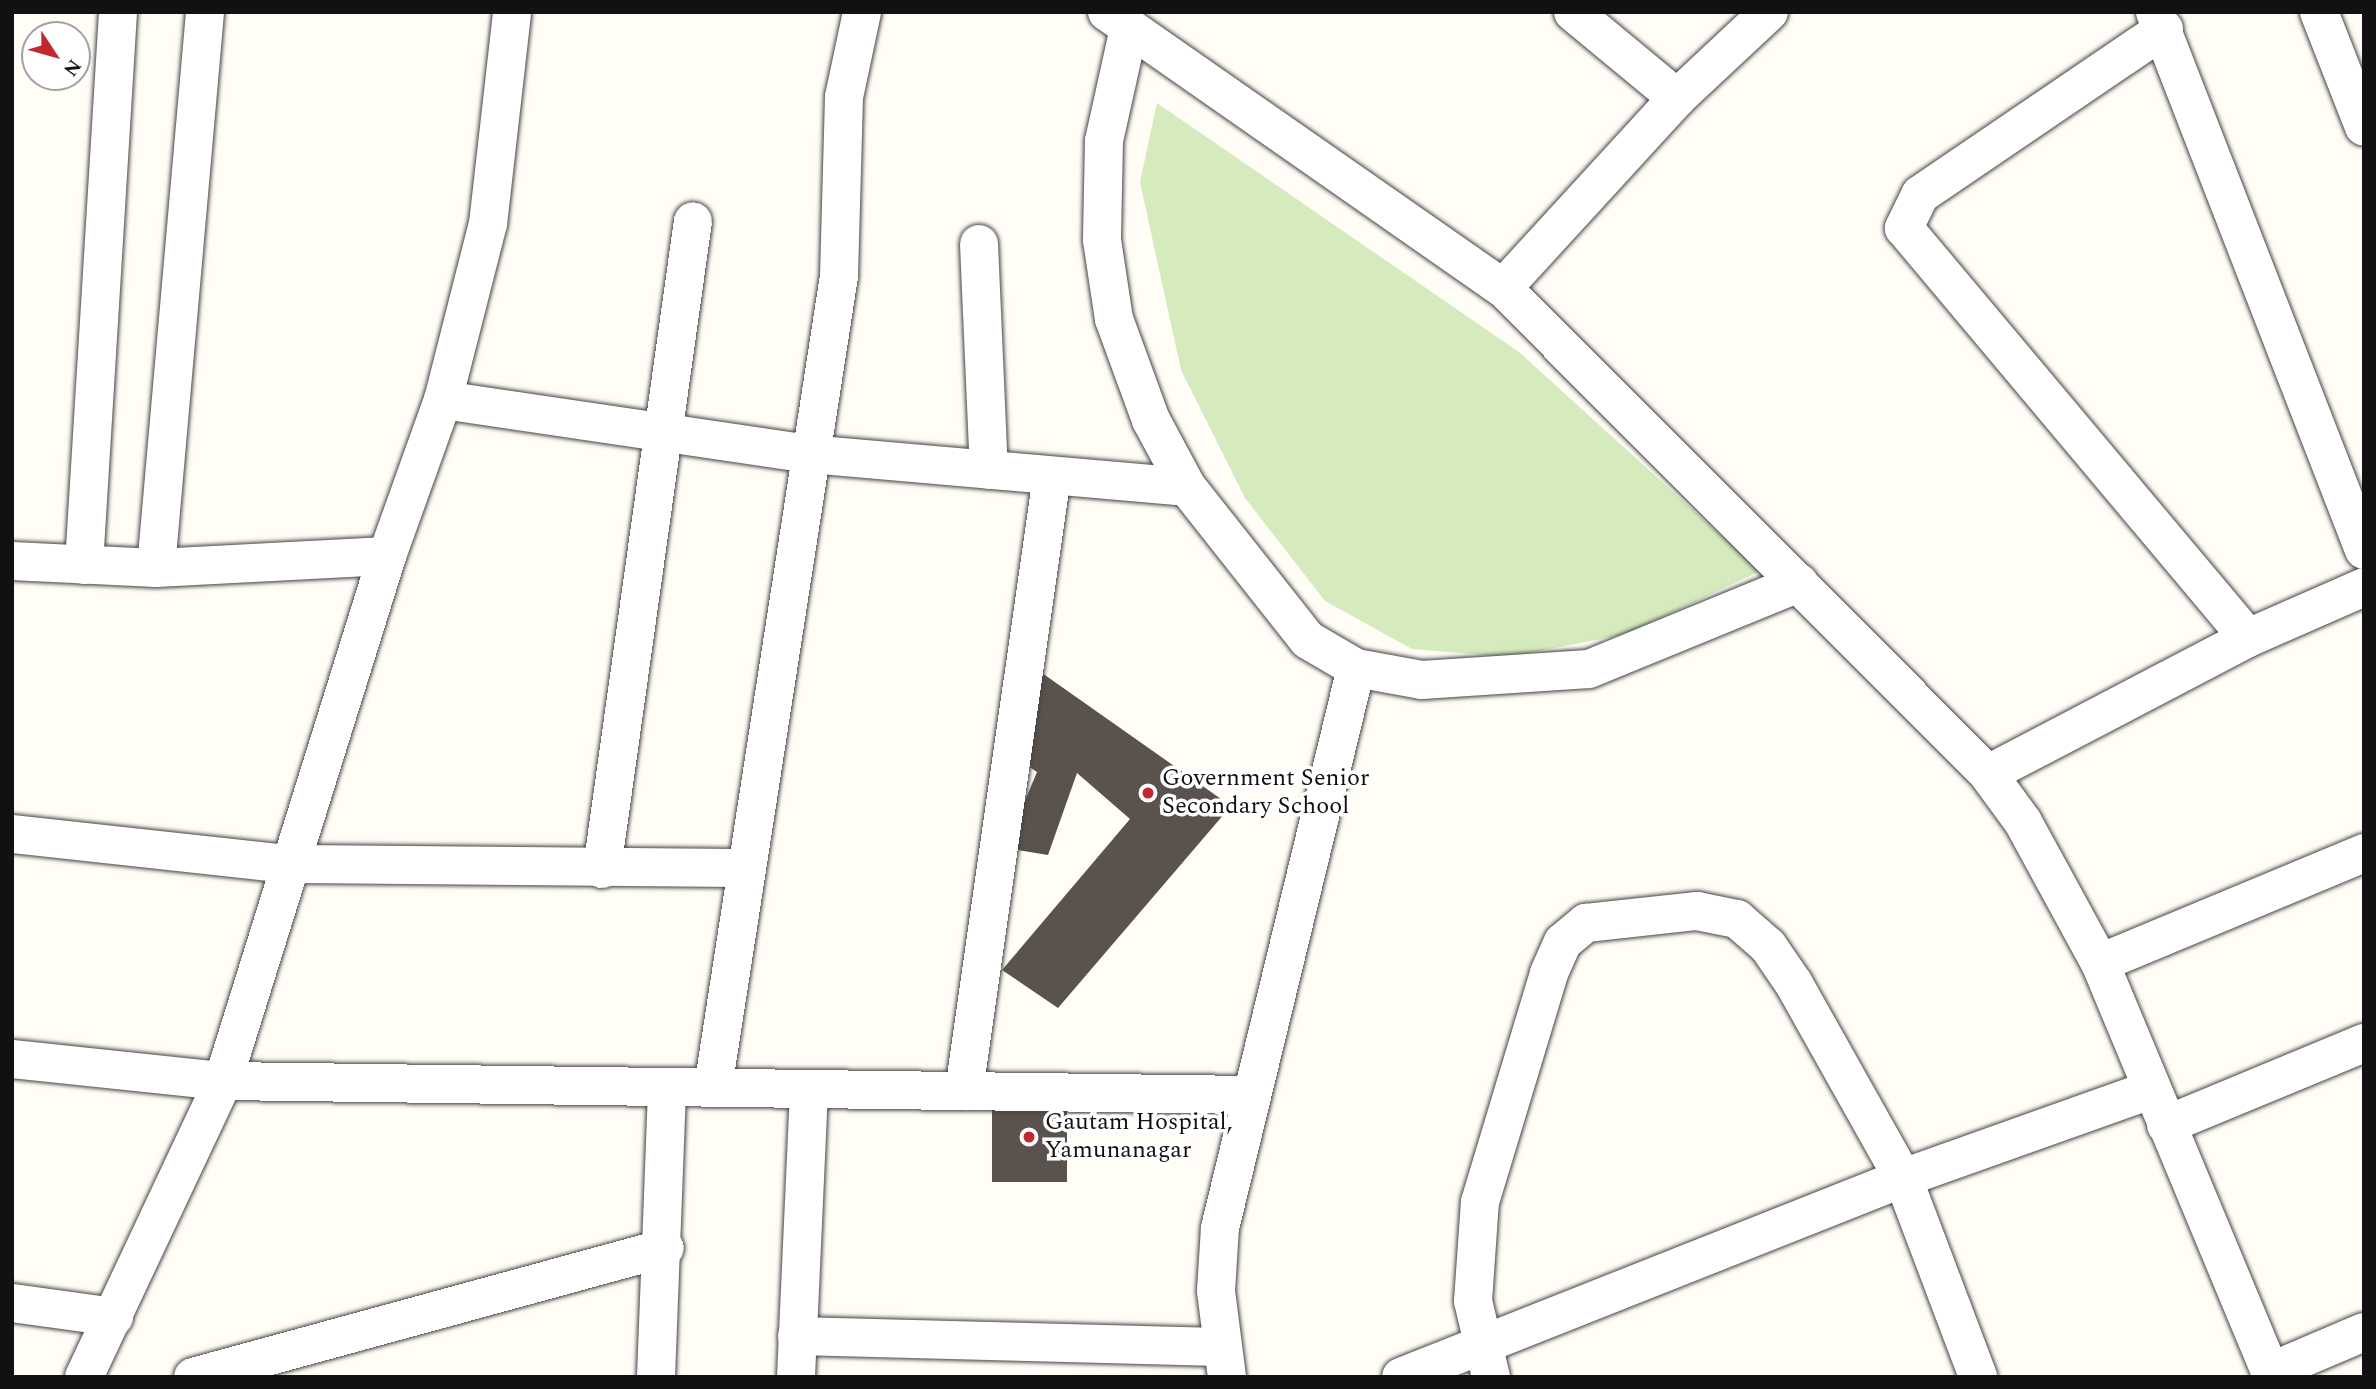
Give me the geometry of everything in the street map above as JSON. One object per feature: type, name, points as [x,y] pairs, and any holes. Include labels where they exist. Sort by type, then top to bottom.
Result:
[{"type":"street","points":[[84,565],[118,12]]},
{"type":"street","points":[[156,568],[205,12]]},
{"type":"street","points":[[84,1377],[223,1082],[387,556],[443,400],[488,224],[512,12]]},
{"type":"street","points":[[713,1088],[809,454],[839,276],[845,97],[862,12]]},
{"type":"street","points":[[1573,12],[1677,98]]},
{"type":"street","points":[[1503,288],[1677,98],[1769,12]]},
{"type":"street","points":[[2319,12],[2364,127]]},
{"type":"street","points":[[1799,583],[1589,669],[1422,680],[1356,668],[1308,640],[1187,487],[1151,420],[1114,319],[1102,240],[1104,141],[1118,20],[1503,288],[1799,583],[1988,774],[2023,822],[2099,963],[2271,1375],[2364,1332]]},
{"type":"street","points":[[2248,638],[1904,228],[1920,195],[2160,20],[2364,550]]},
{"type":"street","points":[[602,869],[667,433],[694,221]]},
{"type":"street","points":[[979,244],[989,470]]},
{"type":"street","points":[[443,400],[809,454],[1187,487]]},
{"type":"street","points":[[964,1091],[1052,476]]},
{"type":"street","points":[[12,561],[156,568],[387,556]]},
{"type":"street","points":[[1988,774],[2248,638],[2364,587]]},
{"type":"street","points":[[797,1336],[1223,1362],[1220,1228],[1249,1095],[1356,668]]},
{"type":"street","points":[[12,834],[290,864],[602,869],[746,868]]},
{"type":"street","points":[[2099,963],[2364,853]]},
{"type":"street","points":[[1486,1360],[1473,1301],[1480,1202],[1549,973],[1563,942],[1586,923],[1697,911],[1737,919],[1768,946],[1794,984],[1903,1178],[1978,1377]]},
{"type":"street","points":[[2166,1125],[2364,1043]]},
{"type":"street","points":[[12,1059],[223,1082],[667,1091],[713,1088],[1249,1095]]},
{"type":"street","points":[[796,1377],[809,1089]]},
{"type":"street","points":[[1401,1377],[1486,1360],[1903,1178],[2150,1090]]},
{"type":"street","points":[[656,1377],[665,1248],[667,1091]]},
{"type":"street","points":[[193,1377],[665,1248]]},
{"type":"street","points":[[12,1303],[114,1317]]},
{"type":"green space","points":[[1157,103],[1519,352],[1760,571],[1626,634],[1508,657],[1412,649],[1325,601],[1245,498],[1181,370],[1140,182]]},
{"type":"building","points":[[1042,673],[1231,806],[1058,1008],[1002,970],[1130,819],[1077,773],[1048,855],[1005,848],[1037,772],[1022,762]]},
{"type":"building","points":[[992,1104],[1067,1104],[1067,1182],[992,1182]]},
{"type":"place","name":"Government Senior Secondary School","points":[[1148,793]]},
{"type":"place","name":"Gautam Hospital, Yamunanagar","points":[[1029,1137]]}]
